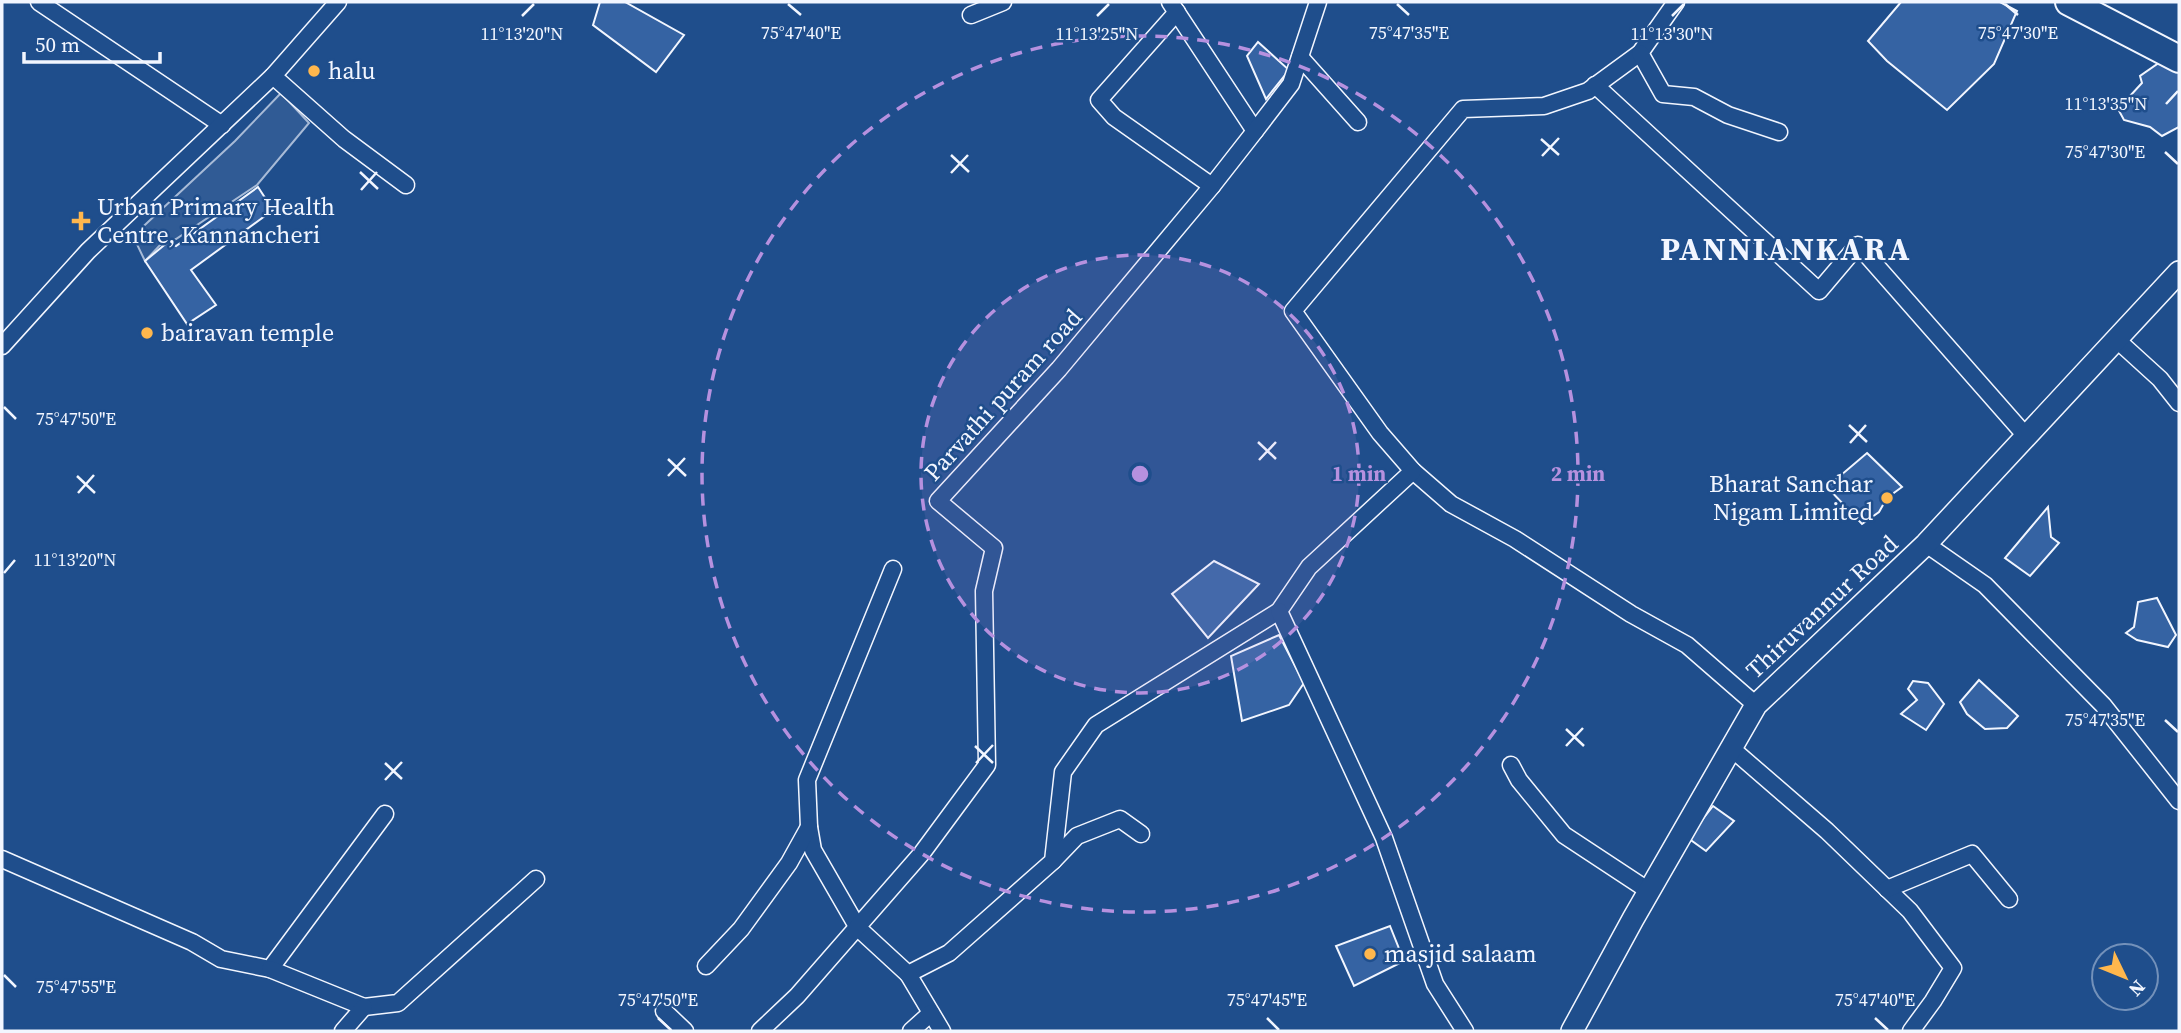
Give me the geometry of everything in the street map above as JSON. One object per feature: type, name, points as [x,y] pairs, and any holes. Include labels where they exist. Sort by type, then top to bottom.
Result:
[{"type":"main road","points":[[2069,2],[2179,59]]},
{"type":"street","points":[[38,2],[222,125]]},
{"type":"street","points":[[2,346],[88,251],[273,76],[338,2]]},
{"type":"street","points":[[971,15],[1003,2]]},
{"type":"street","name":"Parvathi puram road","points":[[760,1031],[797,996],[858,928],[922,853],[987,765],[984,591],[995,548],[938,501],[1059,369],[1212,186],[1291,84],[1318,2]]},
{"type":"street","points":[[1676,2],[1640,53],[1588,91],[1544,106],[1462,108],[1293,311],[1380,433],[1413,471],[1451,504],[1515,539],[1631,614],[1687,645],[1756,705]]},
{"type":"street","points":[[1212,186],[1114,117],[1099,100],[1173,7],[1255,131]]},
{"type":"street","points":[[1640,53],[1663,94],[1694,97],[1728,115],[1779,132]]},
{"type":"street","points":[[1300,57],[1358,122]]},
{"type":"street","points":[[273,76],[344,139],[405,185]]},
{"type":"street","points":[[1595,85],[1819,291],[1858,245],[2025,436]]},
{"type":"street","name":"Thiruvannur Road","points":[[1572,1031],[1756,705],[1926,544],[2179,272]]},
{"type":"street","points":[[2116,339],[2160,379],[2179,403]]},
{"type":"street","points":[[1053,861],[1063,772],[1096,725],[1279,611],[1309,566],[1413,471]]},
{"type":"street","points":[[1926,544],[1985,584],[2103,705],[2179,801]]},
{"type":"street","points":[[893,569],[807,780],[809,827],[813,850],[858,928],[908,974],[942,1031]]},
{"type":"street","points":[[1279,611],[1384,838],[1435,984],[1465,1031]]},
{"type":"street","points":[[1731,748],[1827,831],[1910,911],[1953,968],[1911,1031]]},
{"type":"street","points":[[1511,765],[1564,835],[1649,891]]},
{"type":"street","points":[[270,969],[385,814]]},
{"type":"street","points":[[908,974],[949,953],[1053,861],[1077,836],[1120,819],[1141,834]]},
{"type":"street","points":[[706,966],[740,929],[789,863],[809,827]]},
{"type":"street","points":[[1887,889],[1972,854],[2009,900]]},
{"type":"street","points":[[2,859],[192,942],[221,959],[270,969],[364,1007],[398,1003],[536,879]]},
{"type":"street","points":[[343,1031],[364,1007]]},
{"type":"street","points":[[664,1011],[677,1029]]},
{"type":"street","points":[[911,1031],[931,1013]]},
{"type":"shaded area","points":[[281,93],[309,123],[257,185],[176,239],[160,245],[145,261],[133,236],[235,141]]},
{"type":"building","points":[[600,2],[625,2],[684,35],[656,72],[593,25]]},
{"type":"building","points":[[1901,2],[2000,2],[2017,11],[1994,64],[1947,110],[1887,61],[1868,41]]},
{"type":"building","points":[[1258,42],[1289,70],[1266,99],[1247,56]]},
{"type":"building","points":[[2163,60],[2179,72],[2179,127],[2162,136],[2150,127],[2124,120],[2118,109],[2142,83],[2140,76]]},
{"type":"building","points":[[258,187],[273,210],[191,270],[216,305],[187,324],[145,261],[168,242],[176,246]]},
{"type":"building","points":[[1867,453],[1902,487],[1887,498],[1879,512],[1862,524],[1827,487]]},
{"type":"building","points":[[2048,507],[2051,537],[2059,543],[2030,576],[2005,558]]},
{"type":"building","points":[[1214,561],[1259,584],[1208,638],[1172,594]]},
{"type":"building","points":[[2157,598],[2176,635],[2168,647],[2137,640],[2126,633],[2134,627],[2138,602]]},
{"type":"building","points":[[1279,635],[1304,683],[1289,705],[1242,721],[1231,656]]},
{"type":"building","points":[[1979,680],[2018,716],[2007,728],[1985,729],[1967,714],[1960,702]]},
{"type":"building","points":[[1913,681],[1928,683],[1944,704],[1926,730],[1901,714],[1917,700],[1908,689]]},
{"type":"building","points":[[1713,806],[1734,821],[1706,851],[1688,838]]},
{"type":"building","name":"masjid salaam","points":[[1390,926],[1404,961],[1354,986],[1336,946]]},
{"type":"place","name":"halu","points":[[314,71]]},
{"type":"place","name":"Urban Primary Health Centre, Kannancheri","points":[[81,221]]},
{"type":"place","name":"bairavan temple","points":[[147,333]]},
{"type":"place","name":"Bharat Sanchar Nigam Limited","points":[[1887,498]]},
{"type":"place","name":"masjid salaam","points":[[1370,954]]},
{"type":"district","name":"PANNIANKARA","points":[[1786,249]]}]
